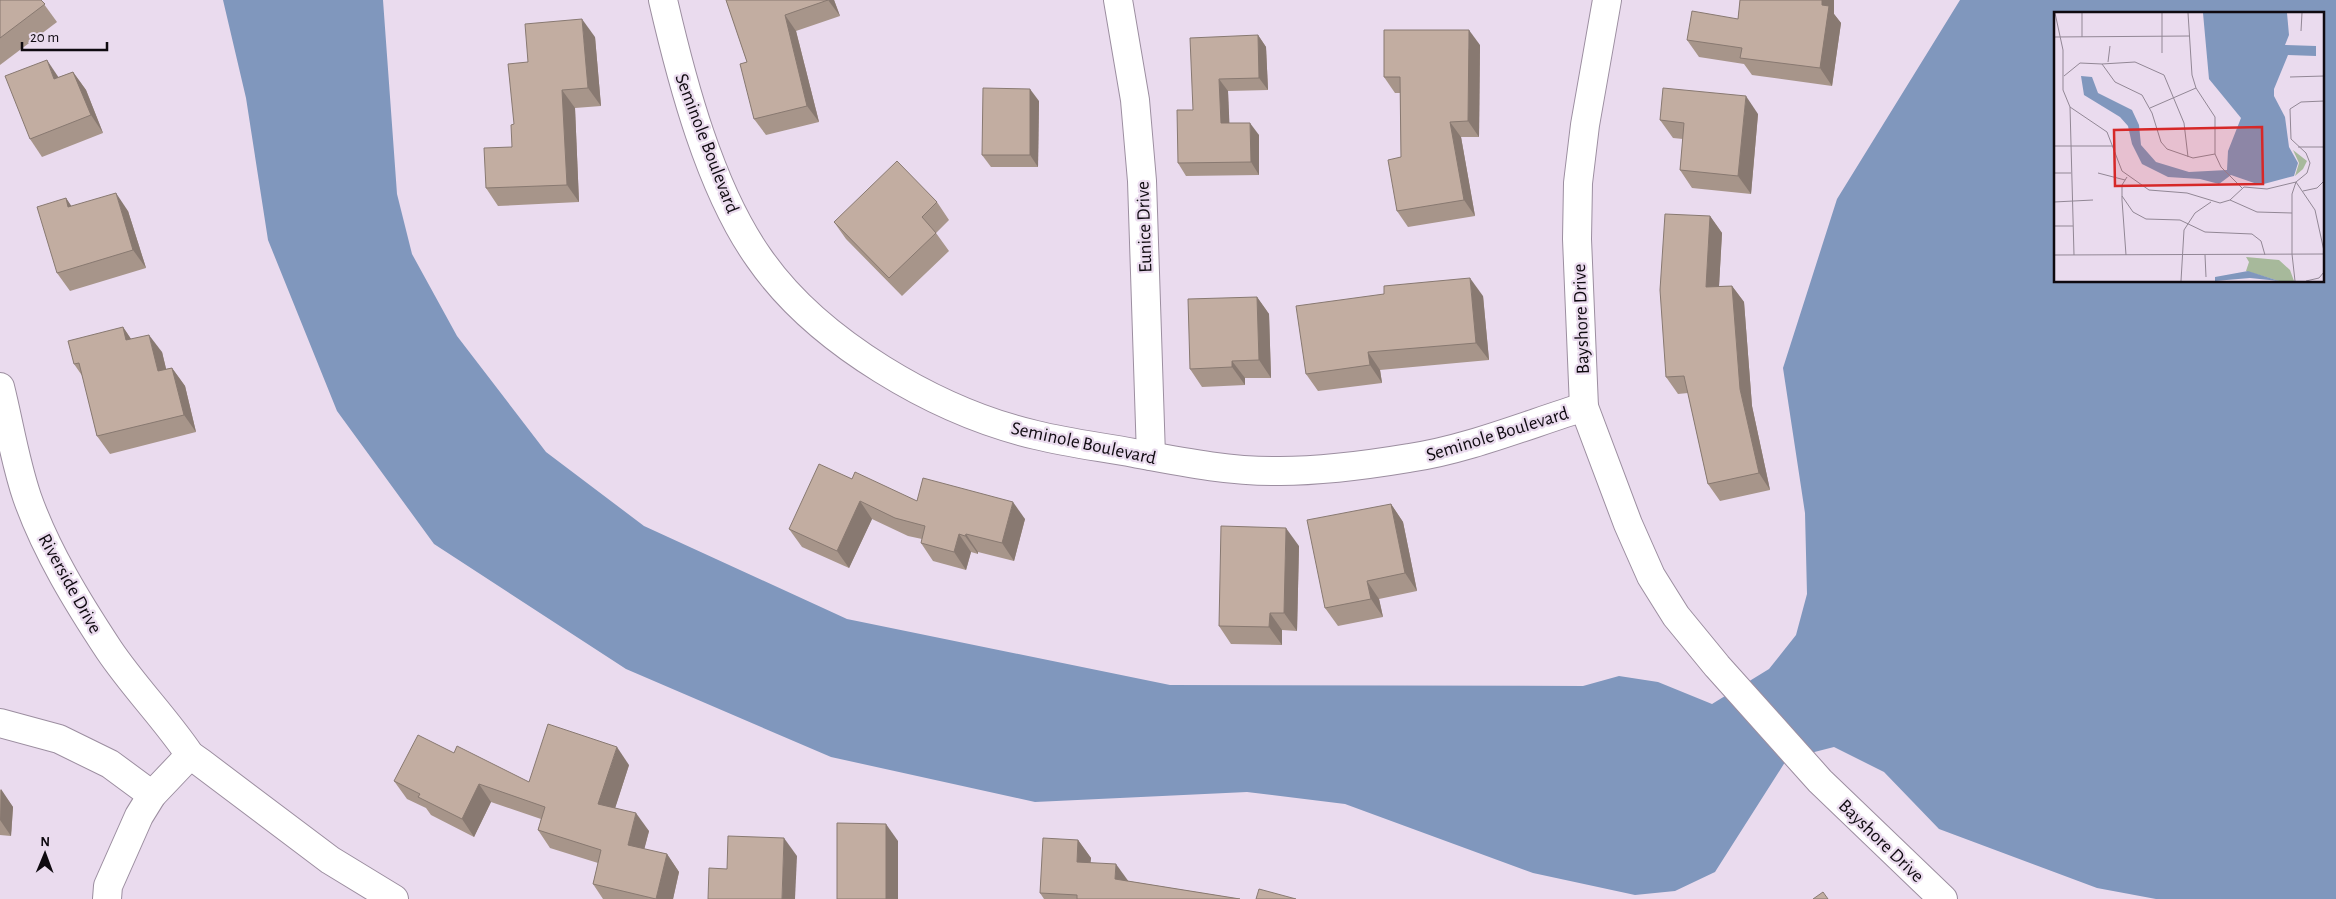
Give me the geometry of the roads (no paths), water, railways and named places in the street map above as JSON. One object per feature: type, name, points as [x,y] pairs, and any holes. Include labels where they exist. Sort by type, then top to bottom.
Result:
[{"type":"street","name":"Seminole Boulevard","points":[[663,0],[679,66],[712,166],[727,203],[758,257],[781,286],[826,328],[872,365],[972,414],[1035,435],[1151,456],[1241,469],[1279,471],[1356,465],[1412,458],[1459,446],[1584,406]]},
{"type":"street","name":"Eunice Drive","points":[[1118,0],[1135,100],[1142,181],[1151,456]]},
{"type":"street","name":"Bayshore Drive","points":[[1607,0],[1585,125],[1578,183],[1577,239],[1584,406],[1628,524],[1651,576],[1676,616],[1717,666],[1820,781],[1944,899]]},
{"type":"street","name":"Riverside Drive","points":[[0,387],[27,496],[46,540],[80,602],[110,651],[190,755],[330,860],[394,899]]},
{"type":"street","points":[[0,723],[58,739],[110,764],[152,795]]},
{"type":"street","points":[[107,899],[108,886],[123,849],[152,795],[190,755]]},
{"type":"water","points":[[223,0],[383,0],[397,194],[412,254],[457,336],[546,452],[644,526],[847,619],[1170,685],[1583,686],[1619,676],[1658,682],[1712,704],[1769,669],[1796,635],[1807,594],[1805,513],[1783,368],[1837,199],[1960,0],[2336,0],[2336,899],[2156,899],[2097,888],[1939,829],[1884,772],[1834,747],[1787,759],[1715,872],[1675,891],[1635,895],[1533,873],[1345,804],[1247,792],[1035,802],[831,757],[626,669],[434,544],[337,411],[268,240],[246,98]]}]
